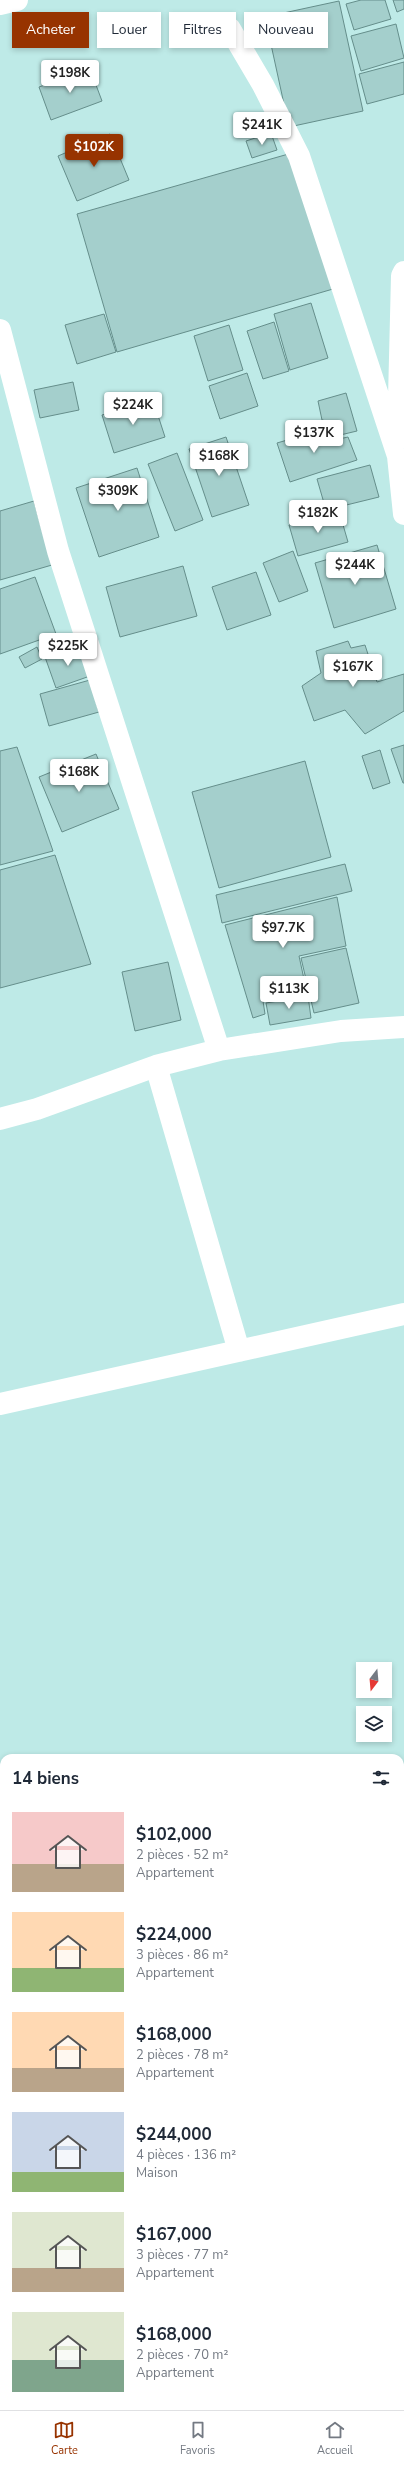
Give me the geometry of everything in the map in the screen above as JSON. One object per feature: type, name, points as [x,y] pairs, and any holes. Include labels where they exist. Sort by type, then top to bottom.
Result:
[{"type":"main road","points":[[0,4],[18,0]]},
{"type":"main road","points":[[236,39],[270,97],[299,156],[398,456]]},
{"type":"main road","points":[[404,272],[402,276],[398,456],[404,514]]},
{"type":"main road","points":[[0,330],[58,551],[219,1050]]},
{"type":"main road","points":[[0,1119],[37,1109],[156,1066],[219,1050],[341,1031],[404,1027]]},
{"type":"main road","points":[[156,1066],[240,1351]]},
{"type":"main road","points":[[0,1404],[404,1314]]},
{"type":"building","points":[[361,0],[385,0],[391,19],[354,30],[346,4]]},
{"type":"building","points":[[393,0],[404,0],[404,9],[397,12]]},
{"type":"building","points":[[339,1],[363,111],[289,127],[272,48],[328,48],[328,12],[288,12]]},
{"type":"building","points":[[396,24],[404,58],[361,71],[351,36]]},
{"type":"building","points":[[404,62],[404,94],[367,104],[359,74]]},
{"type":"building","points":[[90,69],[102,101],[51,120],[39,87]]},
{"type":"building","points":[[271,133],[277,150],[252,158],[246,141]]},
{"type":"building","points":[[110,134],[129,180],[77,201],[58,156]]},
{"type":"building","points":[[292,153],[333,289],[117,352],[77,214]]},
{"type":"building","points":[[311,303],[328,358],[290,370],[274,314]]},
{"type":"building","points":[[104,314],[116,352],[77,364],[65,325]]},
{"type":"building","points":[[274,322],[289,371],[263,379],[247,331]]},
{"type":"building","points":[[229,325],[243,370],[208,381],[194,336]]},
{"type":"building","points":[[247,373],[258,406],[220,419],[209,386]]},
{"type":"building","points":[[73,382],[79,410],[40,418],[34,390]]},
{"type":"building","points":[[346,393],[357,431],[336,436],[331,422],[322,420],[318,401]]},
{"type":"building","points":[[153,400],[165,437],[114,453],[102,415]]},
{"type":"building","points":[[325,429],[330,441],[348,437],[357,460],[290,482],[277,443]]},
{"type":"building","points":[[226,437],[249,505],[212,517],[189,449]]},
{"type":"building","points":[[177,453],[203,520],[175,531],[148,464]]},
{"type":"building","points":[[370,465],[379,497],[326,510],[317,479]]},
{"type":"building","points":[[137,468],[159,537],[99,557],[76,488]]},
{"type":"building","points":[[34,501],[52,565],[0,580],[0,511]]},
{"type":"building","points":[[339,511],[348,542],[298,556],[289,525]]},
{"type":"building","points":[[377,545],[396,609],[334,628],[315,563]]},
{"type":"building","points":[[293,551],[308,591],[279,602],[263,563]]},
{"type":"building","points":[[183,566],[197,616],[120,637],[106,587]]},
{"type":"building","points":[[256,572],[271,615],[227,630],[212,587]]},
{"type":"building","points":[[35,577],[56,634],[0,654],[0,589]]},
{"type":"building","points":[[348,641],[351,648],[365,645],[377,682],[404,674],[404,711],[365,734],[345,710],[314,721],[302,686],[321,673],[316,651]]},
{"type":"building","points":[[80,646],[90,676],[56,688],[45,657]]},
{"type":"building","points":[[37,647],[42,659],[25,668],[19,657]]},
{"type":"building","points":[[90,680],[99,712],[49,726],[40,694]]},
{"type":"building","points":[[404,745],[404,783],[403,783],[391,749]]},
{"type":"building","points":[[17,747],[53,851],[0,865],[0,751]]},
{"type":"building","points":[[380,750],[390,783],[373,789],[362,756]]},
{"type":"building","points":[[96,754],[119,809],[62,832],[39,777]]},
{"type":"building","points":[[305,761],[331,857],[219,888],[192,792]]},
{"type":"building","points":[[55,855],[91,964],[0,988],[0,870]]},
{"type":"building","points":[[345,864],[352,891],[222,923],[216,895]]},
{"type":"building","points":[[337,897],[346,946],[299,956],[307,993],[263,1001],[265,1014],[253,1018],[225,925]]},
{"type":"building","points":[[346,948],[359,1003],[314,1013],[301,958]]},
{"type":"building","points":[[168,962],[181,1020],[135,1031],[122,972]]},
{"type":"building","points":[[308,996],[311,1018],[270,1025],[266,1003]]}]
